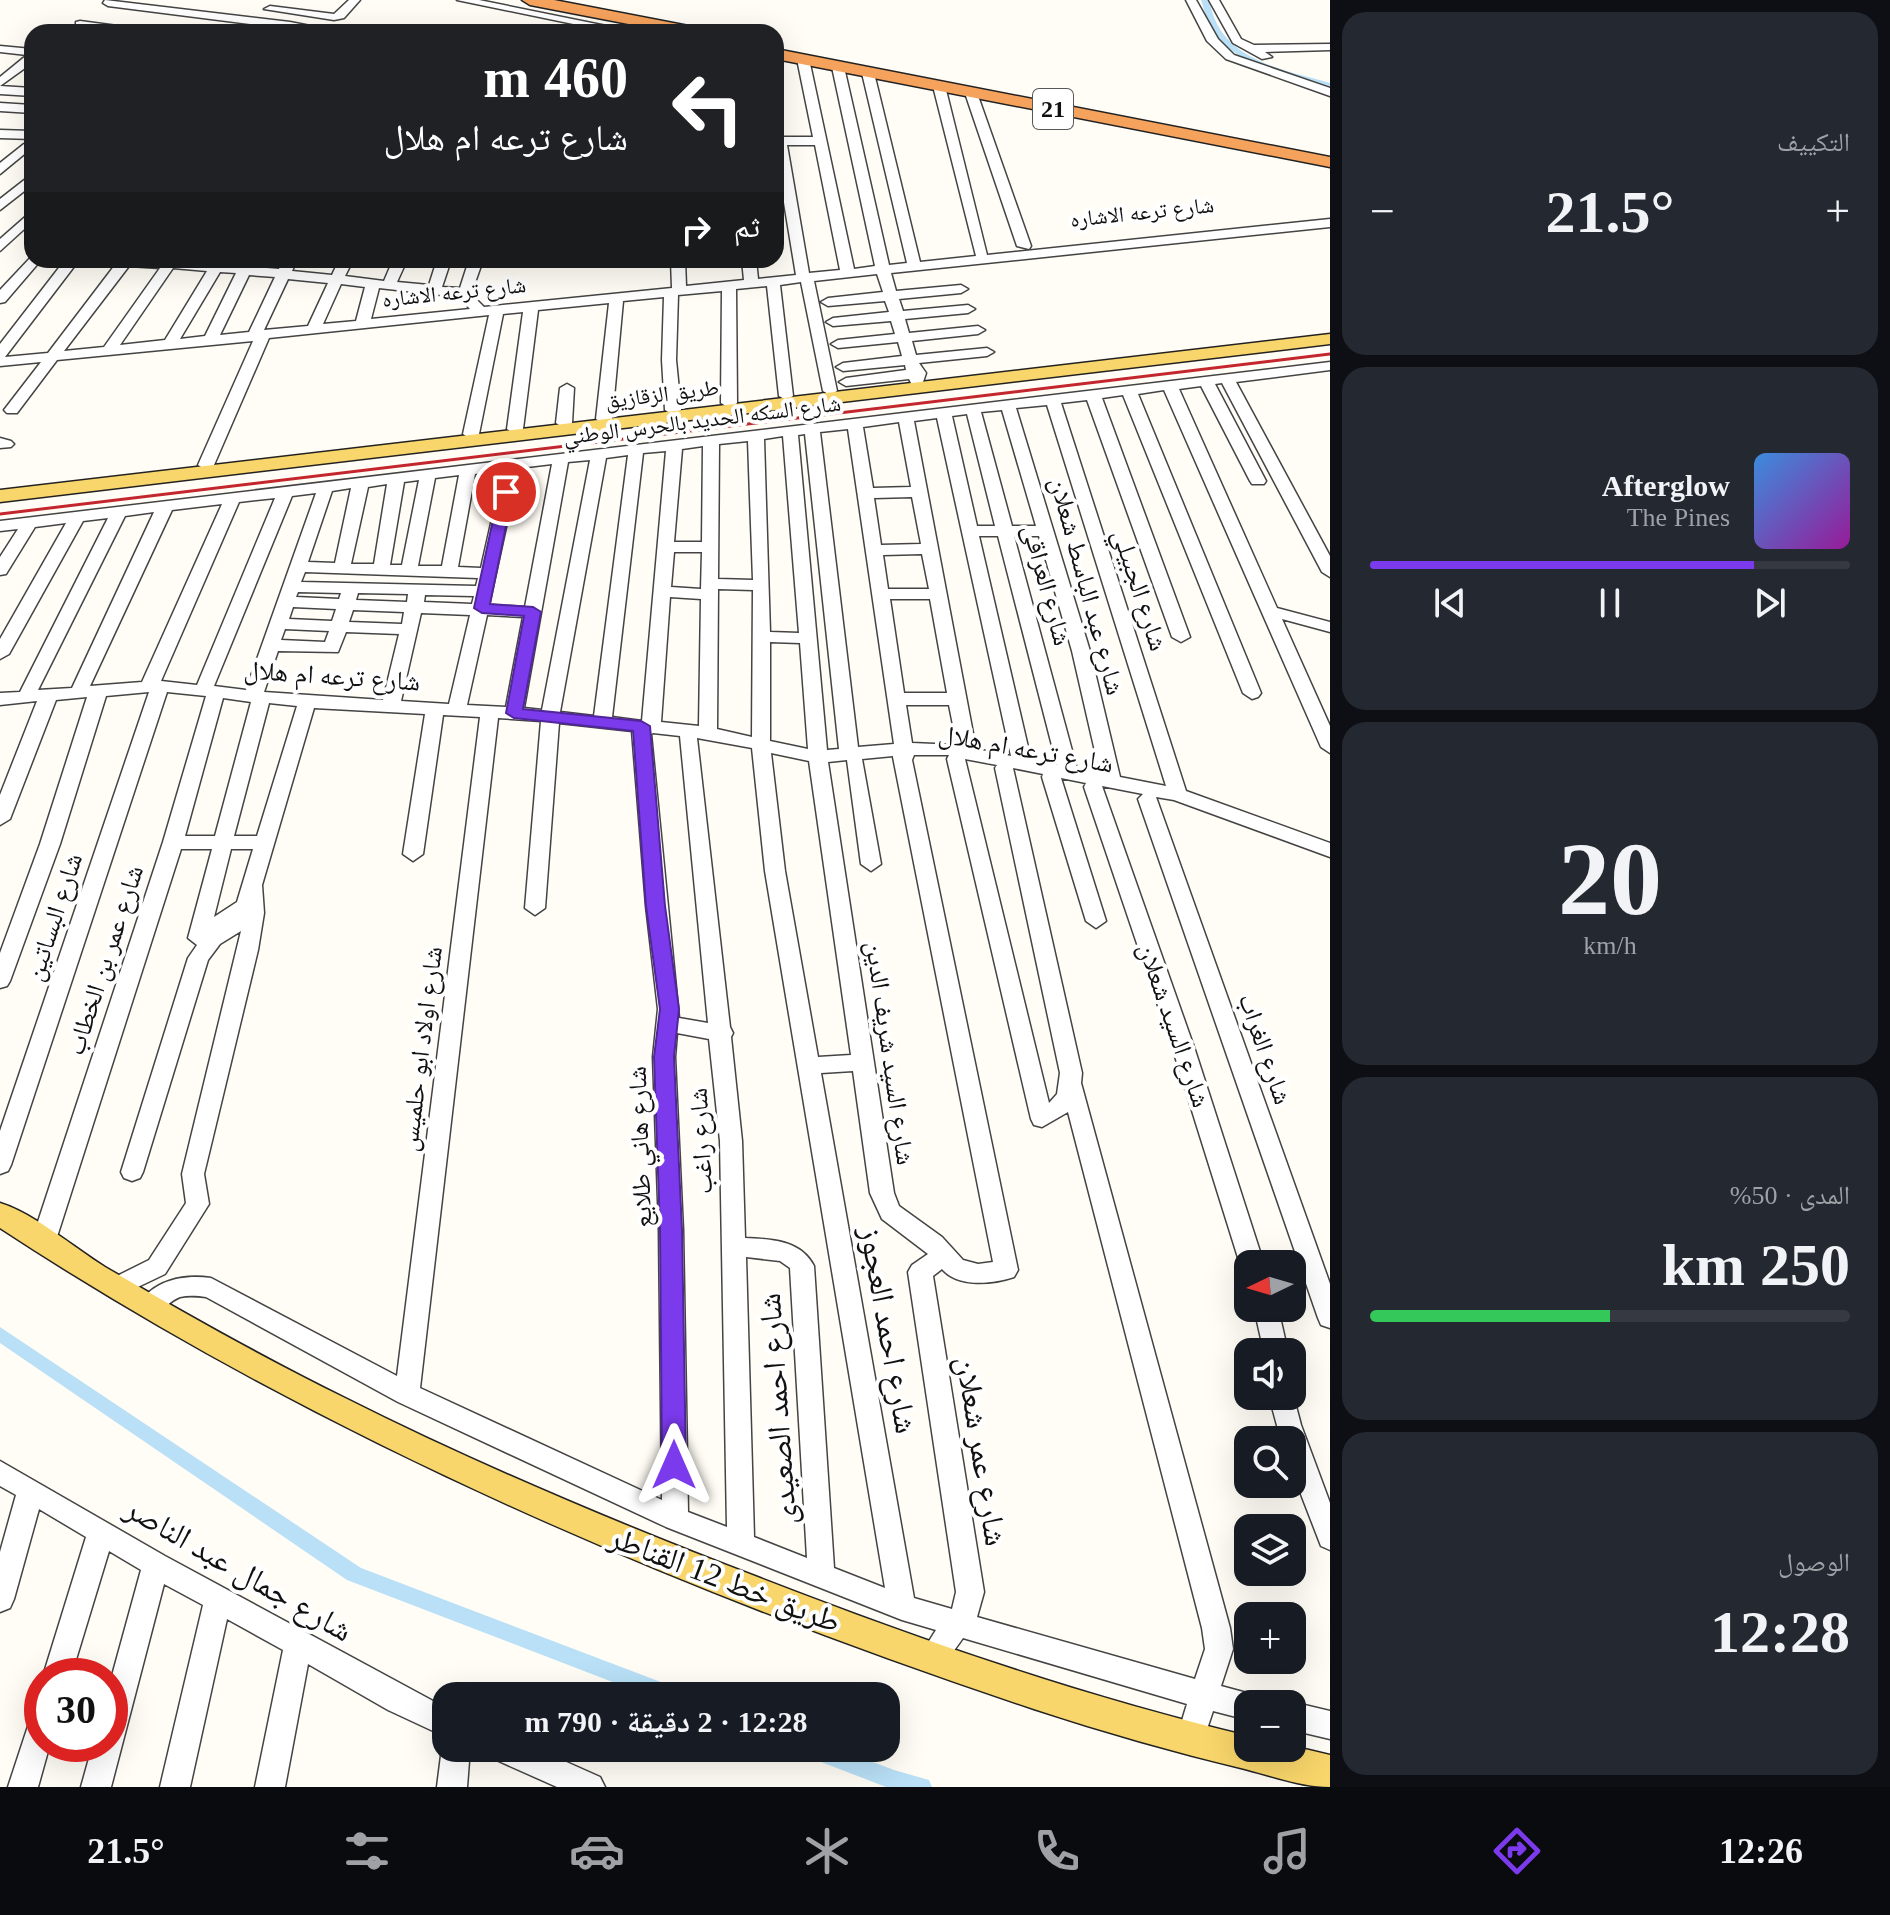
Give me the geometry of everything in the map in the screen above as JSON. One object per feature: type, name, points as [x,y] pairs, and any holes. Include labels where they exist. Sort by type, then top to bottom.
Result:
[{"type":"highway","points":[[503,0],[624,24]]},
{"type":"highway","points":[[530,0],[653,24]]},
{"type":"highway","name":"21","points":[[784,53],[868,73],[1330,162]]},
{"type":"highway","name":"21","points":[[784,53],[1330,155]]},
{"type":"main road","name":"طريق الزقازيق","points":[[0,488],[280,460],[899,323],[1330,333]]},
{"type":"main road","name":"طريق الزقازيق","points":[[830,338],[1330,339]]},
{"type":"main road","name":"طريق الزقازيق","points":[[0,496],[786,396],[830,338]]},
{"type":"main road","name":"طريق خط 12 القناطر","points":[[0,1214],[150,1307],[320,1398],[530,1500],[818,1617],[1053,1699],[1330,1772]]},
{"type":"street","points":[[273,9],[282,0]]},
{"type":"street","points":[[291,24],[315,0]]},
{"type":"street","points":[[260,8],[340,16],[355,0]]},
{"type":"street","points":[[462,0],[567,24]]},
{"type":"street","points":[[1191,0],[1213,41],[1230,57],[1330,92]]},
{"type":"street","points":[[1214,0],[1233,36],[1249,50],[1330,80]]},
{"type":"street","points":[[80,24],[110,1],[271,24]]},
{"type":"street","points":[[95,13],[182,24]]},
{"type":"street","points":[[255,24],[259,21]]},
{"type":"street","points":[[0,49],[24,56]]},
{"type":"street","points":[[1249,50],[1330,49]]},
{"type":"street","points":[[1262,55],[1330,49]]},
{"type":"street","points":[[0,60],[24,58]]},
{"type":"street","points":[[803,59],[899,323]]},
{"type":"street","points":[[0,83],[5,73],[24,62]]},
{"type":"street","points":[[838,67],[836,148],[848,274]]},
{"type":"street","points":[[868,73],[914,266]]},
{"type":"street","points":[[939,86],[981,254]]},
{"type":"street","points":[[0,90],[24,92]]},
{"type":"street","points":[[971,93],[1024,246]]},
{"type":"street","points":[[0,107],[24,108]]},
{"type":"street","points":[[0,120],[24,122]]},
{"type":"street","points":[[0,134],[24,135]]},
{"type":"street","points":[[784,142],[836,148]]},
{"type":"street","points":[[0,147],[24,148]]},
{"type":"street","points":[[3,166],[24,151]]},
{"type":"street","points":[[784,164],[830,338]]},
{"type":"street","points":[[3,166],[24,165]]},
{"type":"street","points":[[0,181],[24,181]]},
{"type":"street","points":[[0,206],[24,186]]},
{"type":"street","name":"شارع ترعه الاشاره","points":[[969,310],[981,254],[1024,246],[1330,214]]},
{"type":"street","name":"شارع ترعه الاشاره","points":[[969,310],[1330,223]]},
{"type":"street","points":[[1,254],[24,226]]},
{"type":"street","points":[[1,254],[24,255]]},
{"type":"street","name":"شارع ترعه الاشاره","points":[[0,362],[773,281],[830,338],[848,274],[899,323],[914,266],[969,310]]},
{"type":"street","points":[[0,299],[24,267]]},
{"type":"street","points":[[0,354],[66,268]]},
{"type":"street","points":[[108,352],[129,287],[121,268]]},
{"type":"street","points":[[6,410],[55,357],[129,287],[159,268]]},
{"type":"street","points":[[169,345],[215,268]]},
{"type":"street","points":[[210,341],[239,268]]},
{"type":"street","points":[[250,268],[281,274],[465,293],[480,311]]},
{"type":"street","points":[[206,465],[285,268]]},
{"type":"street","points":[[313,330],[342,268]]},
{"type":"street","points":[[389,285],[396,268]]},
{"type":"street","points":[[434,290],[441,268]]},
{"type":"street","points":[[465,293],[473,268]]},
{"type":"street","points":[[673,410],[669,347],[677,268]]},
{"type":"street","points":[[750,268],[751,283]]},
{"type":"street","points":[[773,281],[786,396]]},
{"type":"street","points":[[362,325],[373,284]]},
{"type":"street","points":[[729,286],[729,403]]},
{"type":"street","points":[[604,419],[616,298]]},
{"type":"street","points":[[515,429],[531,306]]},
{"type":"street","points":[[471,434],[497,310]]},
{"type":"street","points":[[899,323],[969,310]]},
{"type":"street","points":[[830,338],[969,310]]},
{"type":"street","points":[[830,338],[969,310]]},
{"type":"street","points":[[830,338],[969,310]]},
{"type":"street","points":[[830,338],[969,310]]},
{"type":"street","name":"شارع السكه الحديد بالحرس الوطني","points":[[0,526],[1330,366]]},
{"type":"street","points":[[1227,379],[1330,572]]},
{"type":"street","points":[[1206,382],[1258,481]]},
{"type":"street","points":[[1170,386],[1330,747]]},
{"type":"street","points":[[564,423],[567,388]]},
{"type":"street","points":[[1129,391],[1252,693]]},
{"type":"street","points":[[1093,395],[1181,637]]},
{"type":"street","name":"شارع الجبيلي","points":[[1053,400],[1178,795]]},
{"type":"street","name":"شارع عبد الباسط شعلان","points":[[1008,406],[1081,651],[1102,784]]},
{"type":"street","points":[[6,410],[30,412]]},
{"type":"street","name":"شارع العراقى","points":[[973,410],[1006,530],[1096,921]]},
{"type":"street","points":[[944,414],[970,531],[1072,1086],[1216,1628],[1219,1649],[1191,1737]]},
{"type":"street","points":[[906,419],[957,699],[962,755],[1042,1119],[1066,1101],[1072,1086]]},
{"type":"street","points":[[855,424],[903,754]]},
{"type":"street","points":[[812,428],[844,708],[871,864]]},
{"type":"street","name":"شارع السيد شريف الدين","points":[[790,431],[818,760],[885,1203],[897,1218],[934,1244],[955,1268],[968,1273],[1006,1270],[903,754]]},
{"type":"street","name":"شارع احمد العجوز","points":[[756,436],[761,585],[761,746],[775,871],[902,1607]]},
{"type":"street","name":"شارع راغب","points":[[711,441],[709,589],[698,736],[731,1141],[741,1542]]},
{"type":"street","name":"شارع هاني طلايع","points":[[674,446],[651,728],[669,1024],[664,1057],[671,1245],[675,1519]]},
{"type":"street","points":[[602,723],[636,450]]},
{"type":"street","points":[[535,908],[550,718],[599,455]]},
{"type":"street","points":[[514,713],[561,459]]},
{"type":"street","points":[[457,710],[512,465]]},
{"type":"street","points":[[449,571],[468,471]]},
{"type":"street","points":[[391,707],[416,598],[415,570],[428,476]]},
{"type":"street","points":[[381,570],[396,480]]},
{"type":"street","points":[[272,645],[332,648],[349,596],[348,568],[360,485]]},
{"type":"street","points":[[307,702],[246,905],[234,917],[199,933],[272,645],[325,489]]},
{"type":"street","points":[[866,493],[919,492]]},
{"type":"street","name":"شارع عمر بن الخطاب","points":[[43,1243],[173,842],[210,692],[285,494]]},
{"type":"street","points":[[795,496],[820,495]]},
{"type":"street","name":"شارع البساتين","points":[[0,1165],[154,686],[232,500]]},
{"type":"street","points":[[78,693],[165,507]]},
{"type":"street","points":[[26,697],[119,512]]},
{"type":"street","points":[[0,654],[78,516]]},
{"type":"street","points":[[0,570],[30,522]]},
{"type":"street","points":[[970,531],[1047,531]]},
{"type":"street","points":[[666,547],[710,547]]},
{"type":"street","points":[[875,550],[930,549]]},
{"type":"street","points":[[299,567],[489,573]]},
{"type":"street","points":[[662,592],[761,585]]},
{"type":"street","points":[[882,594],[938,594]]},
{"type":"street","points":[[290,595],[484,600],[533,612]]},
{"type":"street","points":[[1270,611],[1330,627]]},
{"type":"street","points":[[279,624],[409,629]]},
{"type":"street","points":[[761,637],[838,655]]},
{"type":"street","name":"شارع ترعه ام هلال","points":[[1,700],[154,686],[307,702],[514,713],[651,728],[670,735],[761,746],[818,760],[903,754],[962,755],[1102,784],[1178,795],[1325,854]]},
{"type":"street","points":[[0,981],[50,844],[99,689]]},
{"type":"street","points":[[0,819],[49,695]]},
{"type":"street","points":[[896,699],[957,699]]},
{"type":"street","points":[[815,707],[844,708]]},
{"type":"street","points":[[413,854],[435,709]]},
{"type":"street","name":"شارع اولاد ابو حلميس","points":[[407,1394],[490,712]]},
{"type":"street","name":"شارع ترعه ام هلال","points":[[1102,784],[1325,854]]},
{"type":"street","name":"شارع السيد شعلان","points":[[1102,784],[1248,1250]]},
{"type":"street","name":"شارع الغراب","points":[[1148,799],[1330,1318]]},
{"type":"street","points":[[173,842],[265,843]]},
{"type":"street","points":[[117,1287],[157,1267],[197,1204],[193,1174],[227,1027],[242,980],[254,913],[253,886]]},
{"type":"street","points":[[132,1172],[198,958],[213,939],[254,913]]},
{"type":"street","points":[[669,1024],[722,1033]]},
{"type":"street","points":[[807,1065],[863,1063]]},
{"type":"street","name":"شارع احمد الصعيدى","points":[[735,1247],[790,1254],[802,1266],[821,1574]]},
{"type":"street","name":"شارع عمر شعلان","points":[[933,1657],[965,1614],[970,1592],[920,1272],[943,1256]]},
{"type":"street","name":"طريق خط 12 القناطر","points":[[150,1307],[171,1289],[185,1285],[211,1288],[407,1394],[675,1519],[741,1542],[902,1607],[1234,1703]]},
{"type":"street","points":[[1285,1410],[1330,1538]]},
{"type":"street","name":"شارع جمال عبد الناصر","points":[[0,1472],[156,1565],[432,1716]]},
{"type":"street","points":[[0,1599],[31,1490]]},
{"type":"street","points":[[62,1658],[101,1532]]},
{"type":"street","points":[[128,1668],[156,1565]]},
{"type":"street","points":[[175,1787],[218,1599]]},
{"type":"street","points":[[270,1787],[298,1643]]},
{"type":"street","points":[[1306,1719],[1330,1725]]},
{"type":"street","points":[[23,1787],[31,1762]]},
{"type":"street","points":[[96,1787],[102,1762]]},
{"type":"street","points":[[452,1787],[455,1762]]},
{"type":"street","points":[[534,1762],[590,1787]]},
{"type":"waterway","points":[[1205,0],[1213,24],[1234,48],[1265,65],[1330,86]]},
{"type":"waterway","points":[[0,1334],[354,1574],[637,1682]]},
{"type":"waterway","points":[[847,1762],[922,1787]]},
{"type":"railway","points":[[0,514],[1330,354]]},
{"type":"route","points":[[506,492],[482,608],[533,612],[514,713],[641,726],[656,906],[669,1009],[664,1057],[671,1230],[674,1465]]}]
